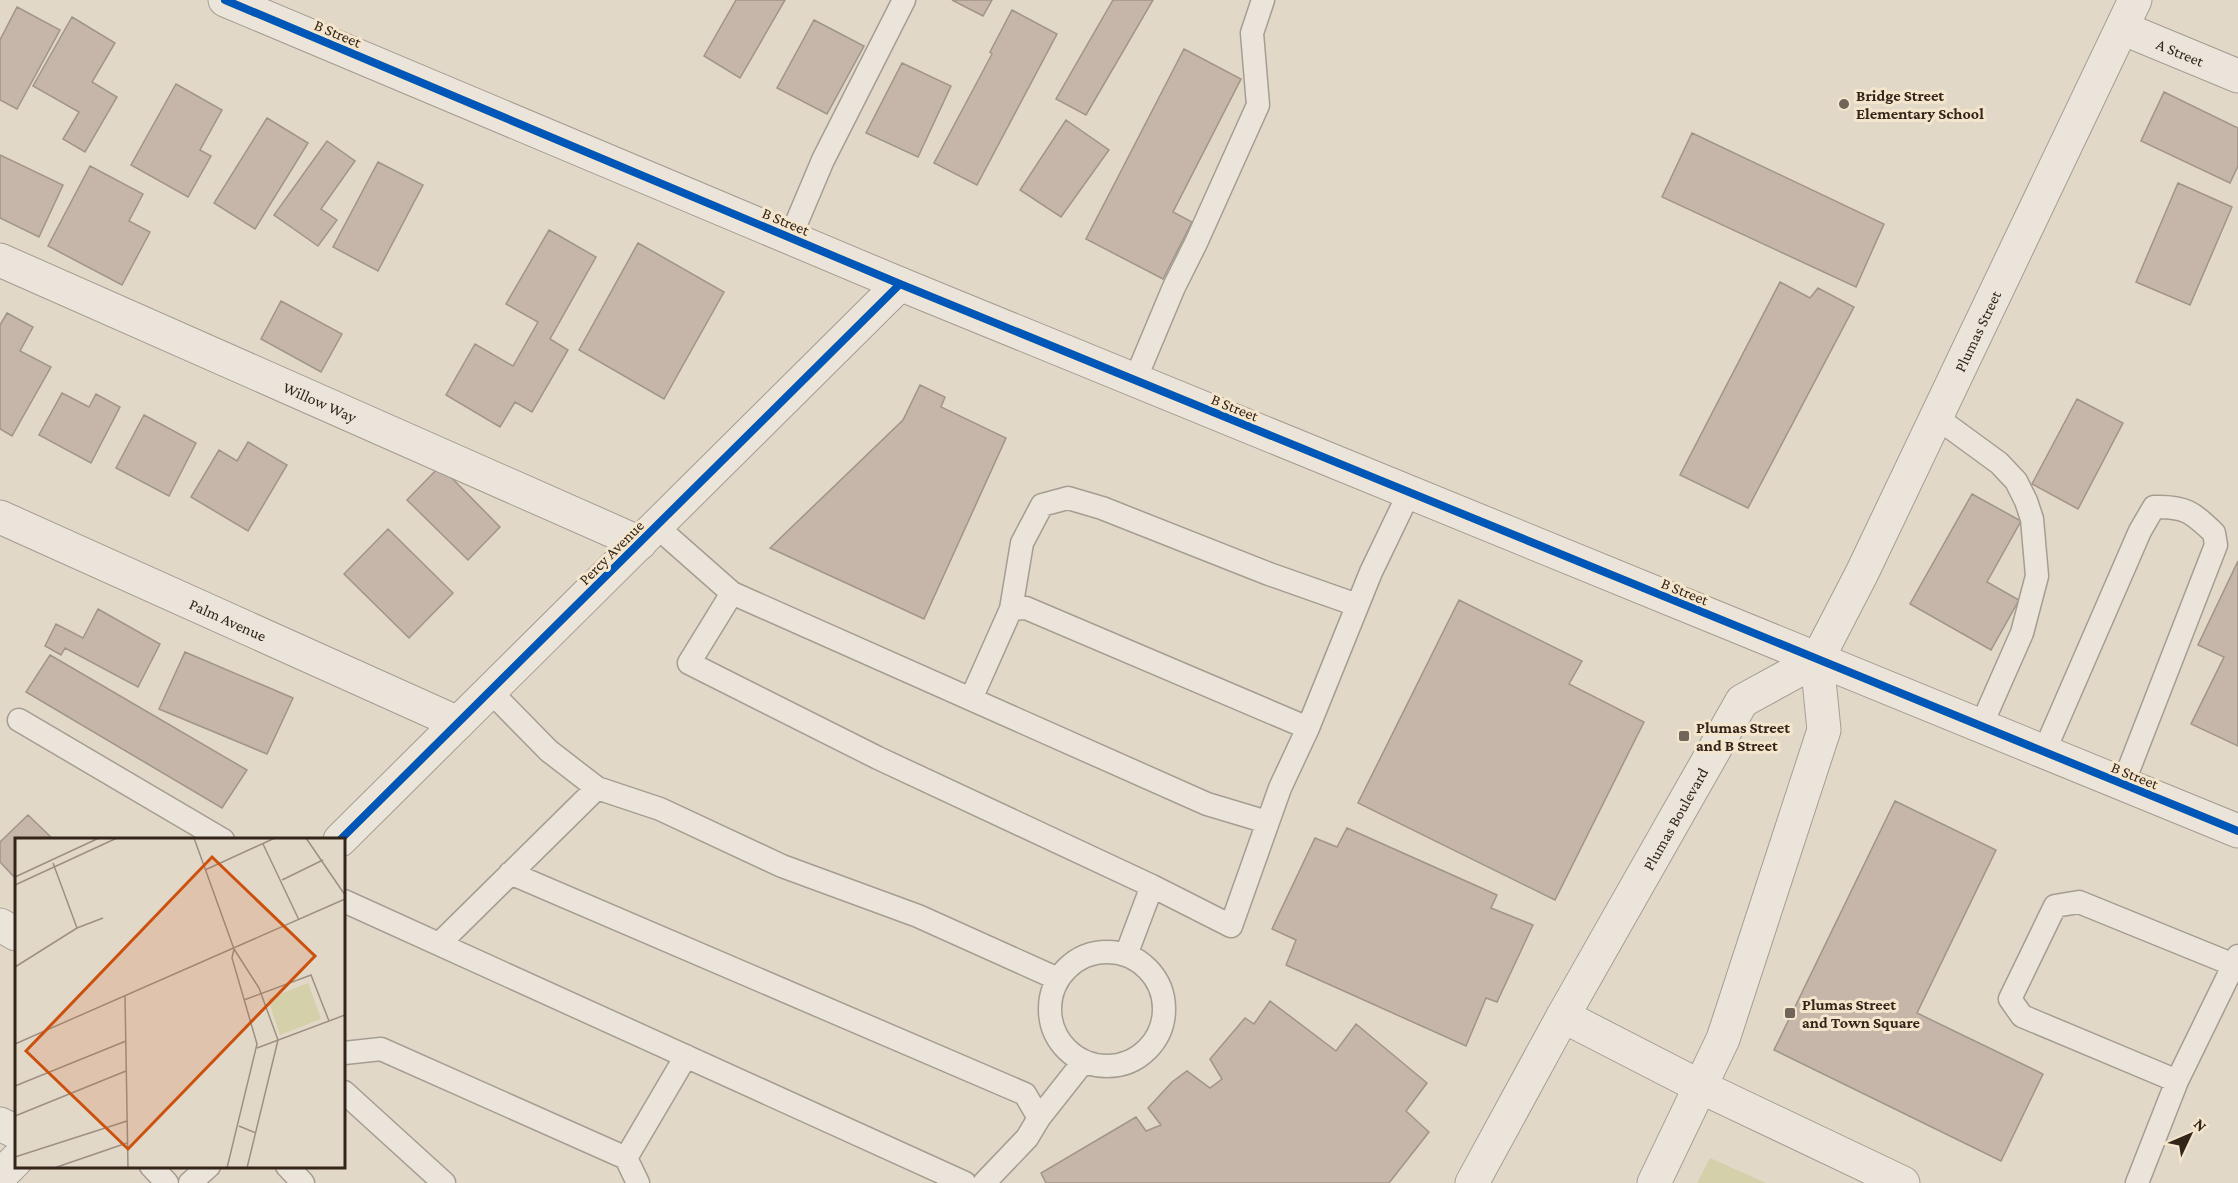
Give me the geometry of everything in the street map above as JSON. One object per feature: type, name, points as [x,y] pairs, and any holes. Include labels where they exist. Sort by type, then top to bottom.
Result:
[{"type":"street","name":"B Street","points":[[225,0],[900,284],[2238,831]]},
{"type":"street","name":"A Street","points":[[2128,14],[2238,76]]},
{"type":"street","name":"Plumas Street","points":[[1817,660],[1862,573],[2128,14]]},
{"type":"street","name":"Willow Way","points":[[0,260],[648,535]]},
{"type":"street","name":"Percy Avenue","points":[[342,838],[900,284]]},
{"type":"street","name":"Palm Avenue","points":[[0,517],[458,723]]},
{"type":"street","name":"Plumas Boulevard","points":[[1472,1183],[1563,1016],[1742,701],[1817,660]]},
{"type":"street","points":[[1654,1183],[1724,1039],[1824,730],[1817,660]]},
{"type":"street","points":[[0,925],[15,933]]},
{"type":"street","points":[[1563,1016],[1701,1087],[1903,1183]]},
{"type":"street","points":[[0,1124],[15,1132]]},
{"type":"street","points":[[0,1176],[15,1161]]},
{"type":"lane","points":[[790,238],[823,160],[904,0]]},
{"type":"lane","points":[[1135,380],[1174,287],[1197,243],[1258,105],[1252,33],[1263,0]]},
{"type":"lane","points":[[1936,417],[1999,464],[2016,481],[2032,519],[2037,576],[2022,633],[1981,726]]},
{"type":"lane","points":[[732,593],[689,663],[878,758],[1152,886],[1230,926],[1280,788],[1308,728],[1358,605],[1409,493]]},
{"type":"lane","points":[[971,699],[1011,609],[1022,543],[1042,505],[1068,498],[1102,508],[1269,574],[1358,605]]},
{"type":"lane","points":[[2044,753],[2140,531],[2154,507],[2173,506],[2195,515],[2214,533],[2216,545],[2123,784]]},
{"type":"lane","points":[[648,535],[732,593],[1207,804],[1267,822]]},
{"type":"lane","points":[[1011,609],[1026,608],[1308,728]]},
{"type":"lane","points":[[490,691],[549,751],[597,788],[660,809],[782,866],[918,916],[1058,980]]},
{"type":"lane","points":[[19,720],[219,838]]},
{"type":"lane","points":[[439,944],[597,788]]},
{"type":"lane","points":[[510,873],[1025,1094],[1039,1118]]},
{"type":"lane","points":[[1126,955],[1152,886]]},
{"type":"lane","points":[[345,901],[965,1183]]},
{"type":"lane","points":[[2137,1183],[2177,1082],[2236,961],[2079,902],[2055,906],[2010,999],[2022,1016],[2177,1082]]},
{"type":"lane","points":[[1107,952],[1126,955],[1142,964],[1155,977],[1162,994],[1164,1012],[1160,1030],[1151,1046],[1137,1058],[1120,1064],[1102,1066],[1084,1062],[1069,1052],[1056,1036],[1050,1018],[1051,998],[1058,980],[1070,964],[1088,955],[1107,952]]},
{"type":"lane","points":[[345,1053],[381,1049],[626,1158],[638,1183]]},
{"type":"lane","points":[[626,1158],[686,1056]]},
{"type":"lane","points":[[984,1183],[1027,1138],[1039,1118],[1084,1062]]},
{"type":"lane","points":[[345,1093],[444,1183]]},
{"type":"lane","points":[[152,1168],[167,1183]]},
{"type":"lane","points":[[190,1183],[208,1168]]},
{"type":"lane","points":[[288,1168],[303,1183]]},
{"type":"shaded area","points":[[1710,1158],[1766,1183],[1697,1183]]},
{"type":"building","points":[[736,0],[785,0],[740,78],[704,56]]},
{"type":"building","points":[[952,0],[992,0],[983,16]]},
{"type":"building","points":[[1113,0],[1153,0],[1086,115],[1056,99]]},
{"type":"building","points":[[17,7],[60,30],[17,109],[0,100],[0,40]]},
{"type":"building","points":[[1012,10],[1057,34],[977,185],[934,163],[992,54],[990,52]]},
{"type":"building","points":[[72,17],[115,43],[92,82],[117,97],[85,152],[63,139],[79,112],[33,86]]},
{"type":"building","points":[[814,20],[864,46],[827,114],[777,88]]},
{"type":"building","points":[[1184,49],[1241,79],[1173,212],[1192,222],[1163,279],[1086,239]]},
{"type":"building","points":[[902,63],[951,86],[918,157],[866,133]]},
{"type":"building","points":[[176,84],[222,110],[200,150],[211,156],[188,197],[131,165]]},
{"type":"building","points":[[2164,92],[2238,128],[2238,166],[2230,183],[2141,141]]},
{"type":"building","points":[[267,118],[308,143],[255,229],[214,203]]},
{"type":"building","points":[[1066,120],[1109,150],[1061,217],[1020,190]]},
{"type":"building","points":[[1692,133],[1884,224],[1856,287],[1662,197]]},
{"type":"building","points":[[327,141],[355,161],[321,209],[337,220],[318,246],[274,215]]},
{"type":"building","points":[[0,155],[63,185],[39,237],[0,218]]},
{"type":"building","points":[[378,162],[423,185],[378,271],[333,247]]},
{"type":"building","points":[[90,166],[143,194],[129,221],[150,232],[122,285],[48,246]]},
{"type":"building","points":[[2178,183],[2232,207],[2190,305],[2136,282]]},
{"type":"building","points":[[549,230],[596,257],[550,339],[568,350],[532,412],[515,402],[500,427],[446,395],[475,344],[513,366],[538,322],[506,304]]},
{"type":"building","points":[[638,243],[724,292],[664,399],[579,350]]},
{"type":"building","points":[[1780,282],[1810,298],[1818,288],[1854,307],[1748,508],[1680,475]]},
{"type":"building","points":[[281,301],[342,334],[321,372],[261,339]]},
{"type":"building","points":[[7,313],[33,327],[20,351],[51,367],[12,436],[0,429],[0,325]]},
{"type":"building","points":[[920,385],[945,397],[941,407],[1006,438],[924,619],[770,548],[903,420]]},
{"type":"building","points":[[62,393],[89,407],[96,394],[120,407],[91,463],[39,435]]},
{"type":"building","points":[[2077,399],[2123,423],[2078,509],[2032,484]]},
{"type":"building","points":[[144,415],[196,443],[169,496],[116,468]]},
{"type":"building","points":[[248,442],[287,465],[248,531],[191,497],[219,450],[237,461]]},
{"type":"building","points":[[440,466],[500,527],[468,560],[407,500]]},
{"type":"building","points":[[1972,494],[2021,521],[1987,582],[2019,600],[1991,650],[1910,604]]},
{"type":"building","points":[[388,529],[453,593],[409,638],[344,574]]},
{"type":"building","points":[[2238,561],[2238,746],[2191,724],[2224,657],[2198,645]]},
{"type":"building","points":[[1459,600],[1582,661],[1569,684],[1644,722],[1555,900],[1358,803]]},
{"type":"building","points":[[98,609],[160,644],[138,687],[65,648],[61,655],[45,646],[56,624],[83,638]]},
{"type":"building","points":[[185,652],[293,698],[267,754],[159,709]]},
{"type":"building","points":[[50,655],[247,770],[222,808],[26,692]]},
{"type":"building","points":[[1895,801],[1996,850],[1917,1013],[2043,1074],[2001,1161],[1774,1050]]},
{"type":"building","points":[[28,815],[52,838],[15,838],[15,878],[0,862],[0,842]]},
{"type":"building","points":[[1347,828],[1497,895],[1491,908],[1533,925],[1497,1002],[1486,998],[1466,1046],[1286,965],[1296,940],[1272,929],[1315,838],[1337,847]]},
{"type":"building","points":[[1270,1001],[1336,1051],[1356,1024],[1427,1083],[1406,1111],[1429,1132],[1389,1183],[1046,1183],[1041,1173],[1136,1117],[1146,1131],[1161,1125],[1148,1108],[1172,1082],[1187,1071],[1210,1088],[1222,1079],[1210,1059],[1245,1018],[1254,1024]]},
{"type":"cycle path","points":[[225,0],[900,284],[2238,831]]},
{"type":"cycle path","points":[[342,838],[900,284]]},
{"type":"place","name":"Bridge Street Elementary School","points":[[1844,104]]},
{"type":"place","name":"Plumas Street and B Street","points":[[1684,736]]},
{"type":"place","name":"Plumas Street and Town Square","points":[[1790,1013]]}]
